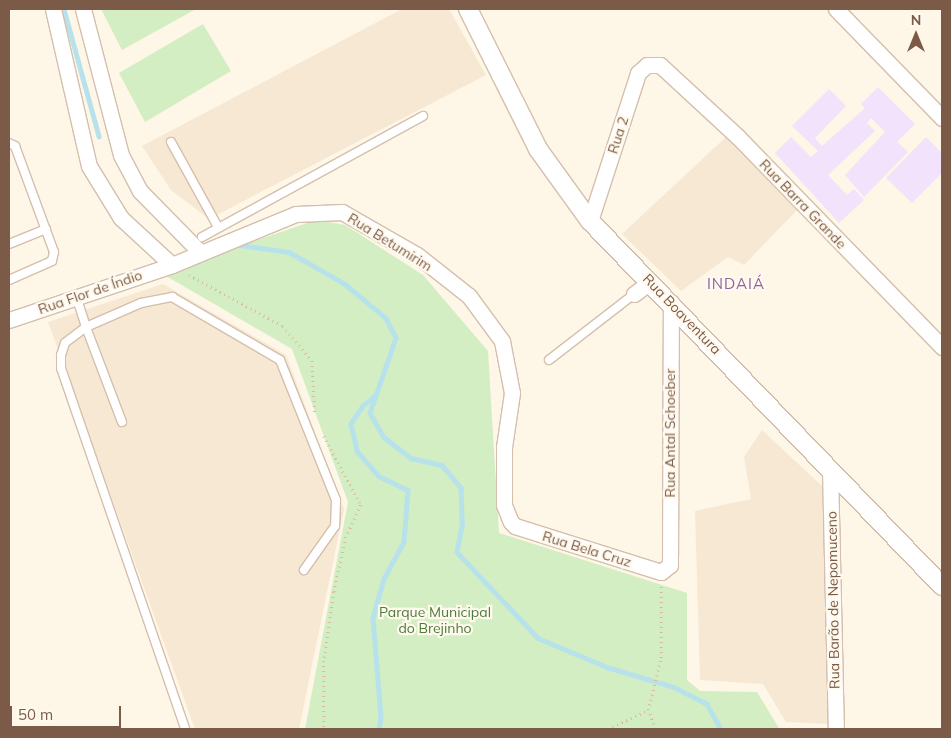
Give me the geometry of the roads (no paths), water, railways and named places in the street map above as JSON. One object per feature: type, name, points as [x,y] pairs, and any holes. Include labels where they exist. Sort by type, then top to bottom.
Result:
[{"type":"street","points":[[53,9],[89,166],[121,218],[172,265]]},
{"type":"street","points":[[82,9],[121,154],[140,191],[198,244]]},
{"type":"street","name":"Rua Boaventura","points":[[468,9],[538,149],[590,221],[671,302],[942,586]]},
{"type":"street","points":[[836,9],[942,118]]},
{"type":"street","name":"Rua 2","points":[[590,221],[638,73],[647,65],[660,65]]},
{"type":"street","name":"Rua Barra Grande","points":[[660,65],[738,137],[942,347]]},
{"type":"street","name":"Rua Betumirim","points":[[172,265],[198,244],[296,214],[342,212],[417,255],[469,296],[502,341],[512,393],[504,447],[506,515]]},
{"type":"street","name":"Rua Flor de Índio","points":[[9,320],[172,265]]},
{"type":"street","points":[[634,294],[650,282]]},
{"type":"street","name":"Rua Antal Schoeber","points":[[666,568],[671,302]]},
{"type":"street","name":"Rua Barão de Nepomuceno","points":[[830,470],[836,729]]},
{"type":"street","name":"Rua Bela Cruz","points":[[506,515],[516,526],[666,568]]},
{"type":"lane","points":[[198,244],[218,227],[423,116]]},
{"type":"lane","points":[[9,142],[15,146],[54,252],[52,261],[9,280]]},
{"type":"lane","points":[[172,142],[218,227]]},
{"type":"lane","points":[[9,244],[46,229]]},
{"type":"lane","points":[[549,360],[634,294]]},
{"type":"lane","points":[[76,296],[122,422]]},
{"type":"lane","points":[[185,729],[61,368],[61,355],[65,343],[86,327],[141,303],[172,297],[280,360],[336,500],[334,526],[304,570]]},
{"type":"waterway","points":[[64,9],[99,136]]},
{"type":"waterway","points":[[240,245],[289,252],[345,284],[386,318],[396,338],[370,413],[384,437],[411,458],[442,465],[461,488],[462,526],[457,552],[538,638],[607,667],[674,687],[707,704],[721,729]]},
{"type":"waterway","points":[[375,396],[363,406],[351,424],[357,451],[379,476],[408,490],[404,542],[384,579],[373,618],[381,717],[379,729]]},
{"type":"district","name":"INDAIÁ","points":[[736,284]]},
{"type":"park label","name":"Parque Municipal do Brejinho","points":[[435,620]]}]
